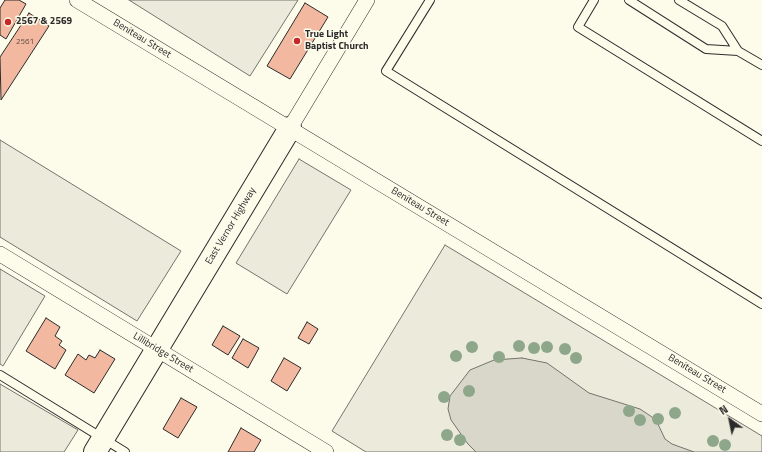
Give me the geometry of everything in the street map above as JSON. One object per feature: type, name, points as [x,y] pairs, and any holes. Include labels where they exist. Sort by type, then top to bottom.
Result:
[{"type":"street","name":"Beniteau Street","points":[[77,0],[762,414]]},
{"type":"street","name":"East Vernor Highway","points":[[99,445],[367,0]]},
{"type":"street","name":"Lillibridge Street","points":[[0,254],[326,452]]},
{"type":"lane","points":[[430,0],[386,71],[762,304]]},
{"type":"lane","points":[[594,0],[578,27],[762,141]]},
{"type":"lane","points":[[629,0],[706,49],[738,51]]},
{"type":"lane","points":[[679,0],[722,26],[738,51],[762,66]]},
{"type":"lane","points":[[0,375],[99,445],[125,452]]},
{"type":"shaded area","points":[[129,0],[298,0],[250,76]]},
{"type":"shaded area","points":[[0,140],[181,251],[137,321],[0,237]]},
{"type":"shaded area","points":[[299,159],[351,190],[287,294],[236,263]]},
{"type":"shaded area","points":[[445,245],[762,436],[762,452],[366,452],[332,431]]},
{"type":"shaded area","points":[[0,269],[45,296],[3,366],[0,364]]},
{"type":"shaded area","points":[[522,358],[547,363],[589,393],[640,409],[657,422],[665,439],[672,444],[694,452],[476,452],[468,444],[451,420],[448,409],[450,396],[470,370],[494,360]]},
{"type":"shaded area","points":[[0,384],[78,430],[64,452],[0,452]]},
{"type":"building","name":"2567 & 2569","points":[[5,0],[19,0],[26,4],[6,39],[0,35],[0,8]]},
{"type":"building","name":"True Light Baptist Church","points":[[305,3],[328,17],[290,79],[267,66]]},
{"type":"building","points":[[29,13],[49,26],[1,100],[0,57]]},
{"type":"building","points":[[46,318],[60,327],[55,336],[62,341],[59,345],[66,350],[55,369],[26,351]]},
{"type":"building","points":[[307,322],[318,329],[309,344],[298,338]]},
{"type":"building","points":[[223,326],[240,336],[228,355],[212,345]]},
{"type":"building","points":[[243,339],[259,348],[248,368],[232,358]]},
{"type":"building","points":[[100,350],[115,359],[94,393],[65,375],[78,354],[86,360],[89,355],[95,358]]},
{"type":"building","points":[[284,358],[301,368],[287,391],[271,381]]},
{"type":"building","points":[[181,398],[197,407],[178,438],[163,429]]},
{"type":"building","points":[[241,428],[261,440],[254,452],[228,452]]},
{"type":"place","name":"2567 & 2569","points":[[8,22]]},
{"type":"place","name":"True Light Baptist Church","points":[[297,41]]}]
